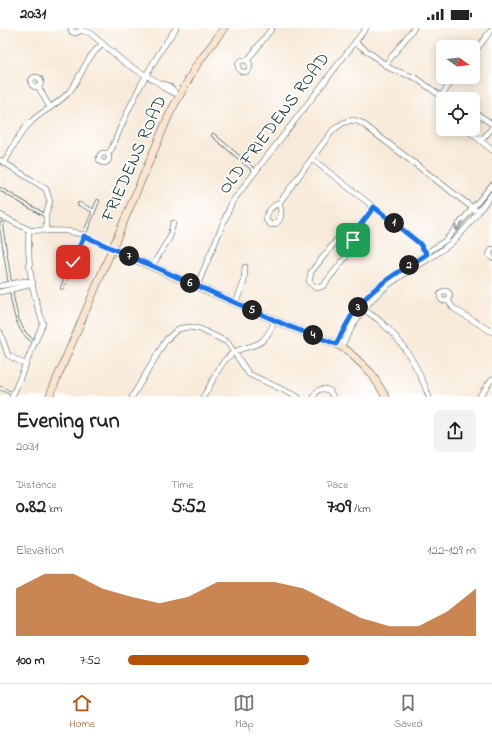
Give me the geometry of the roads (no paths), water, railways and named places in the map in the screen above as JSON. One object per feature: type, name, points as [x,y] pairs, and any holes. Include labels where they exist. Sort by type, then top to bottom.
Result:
[{"type":"main road","name":"FRIEDENS ROAD","points":[[49,397],[177,94],[224,28]]},
{"type":"main road","points":[[112,249],[275,320],[339,345],[371,373],[384,396]]},
{"type":"street","points":[[71,28],[76,33],[81,29],[90,33],[102,45],[125,63],[159,84],[165,84],[173,88],[177,94]]},
{"type":"street","points":[[108,154],[145,74],[176,28]]},
{"type":"street","points":[[247,61],[272,28]]},
{"type":"street","name":"OLD FRIEDENS ROAD","points":[[196,286],[232,202],[366,28]]},
{"type":"street","points":[[385,65],[414,28]]},
{"type":"street","points":[[480,45],[492,29]]},
{"type":"street","points":[[355,42],[385,65],[402,75],[416,78],[436,92]]},
{"type":"street","points":[[46,230],[46,216],[50,202],[46,189],[2,162],[30,122],[59,103],[70,91],[86,61],[94,50],[102,45]]},
{"type":"street","points":[[38,86],[50,108]]},
{"type":"street","points":[[480,116],[492,124]]},
{"type":"street","points":[[279,203],[281,197],[333,130],[341,123],[348,120],[360,122],[478,212]]},
{"type":"street","points":[[482,141],[492,128]]},
{"type":"street","points":[[475,136],[492,150]]},
{"type":"street","points":[[312,158],[419,243],[428,256]]},
{"type":"street","points":[[428,256],[446,240],[492,185]]},
{"type":"street","points":[[339,345],[361,307],[428,256],[461,234],[492,194]]},
{"type":"street","points":[[351,237],[374,207]]},
{"type":"street","points":[[2,216],[29,230],[67,231],[84,236],[112,249]]},
{"type":"street","points":[[152,266],[170,237],[173,223]]},
{"type":"street","points":[[12,396],[43,323],[37,305],[33,282],[28,247],[29,230]]},
{"type":"street","points":[[340,236],[351,237],[353,240],[352,249],[323,286],[316,288],[311,285],[308,278],[311,272],[340,236]]},
{"type":"street","points":[[492,249],[489,253],[492,258]]},
{"type":"street","points":[[236,302],[244,282],[245,267]]},
{"type":"street","points":[[0,286],[25,281],[33,282]]},
{"type":"street","points":[[0,292],[11,290],[33,282]]},
{"type":"street","points":[[448,300],[453,308],[492,332]]},
{"type":"street","points":[[361,307],[380,321],[395,336],[421,376],[429,397]]},
{"type":"street","points":[[204,397],[226,360],[234,353],[261,343],[268,335],[275,320]]},
{"type":"street","points":[[132,397],[166,340],[178,329],[189,327],[200,329],[226,342],[249,374],[298,397]]},
{"type":"street","points":[[0,332],[8,355],[26,365]]},
{"type":"street","points":[[479,397],[492,379]]},
{"type":"street","points":[[314,397],[318,391],[322,389],[330,391],[333,397]]},
{"type":"lane","points":[[213,135],[256,172]]},
{"type":"lane","points":[[0,189],[46,216]]},
{"type":"lane","points":[[62,288],[98,201]]},
{"type":"lane","points":[[78,204],[94,211]]},
{"type":"lane","points":[[2,216],[1,226],[10,284]]},
{"type":"lane","points":[[58,256],[73,262]]},
{"type":"lane","points":[[11,290],[15,312],[23,331],[25,335],[36,342]]},
{"type":"lane","points":[[0,388],[12,396]]}]
